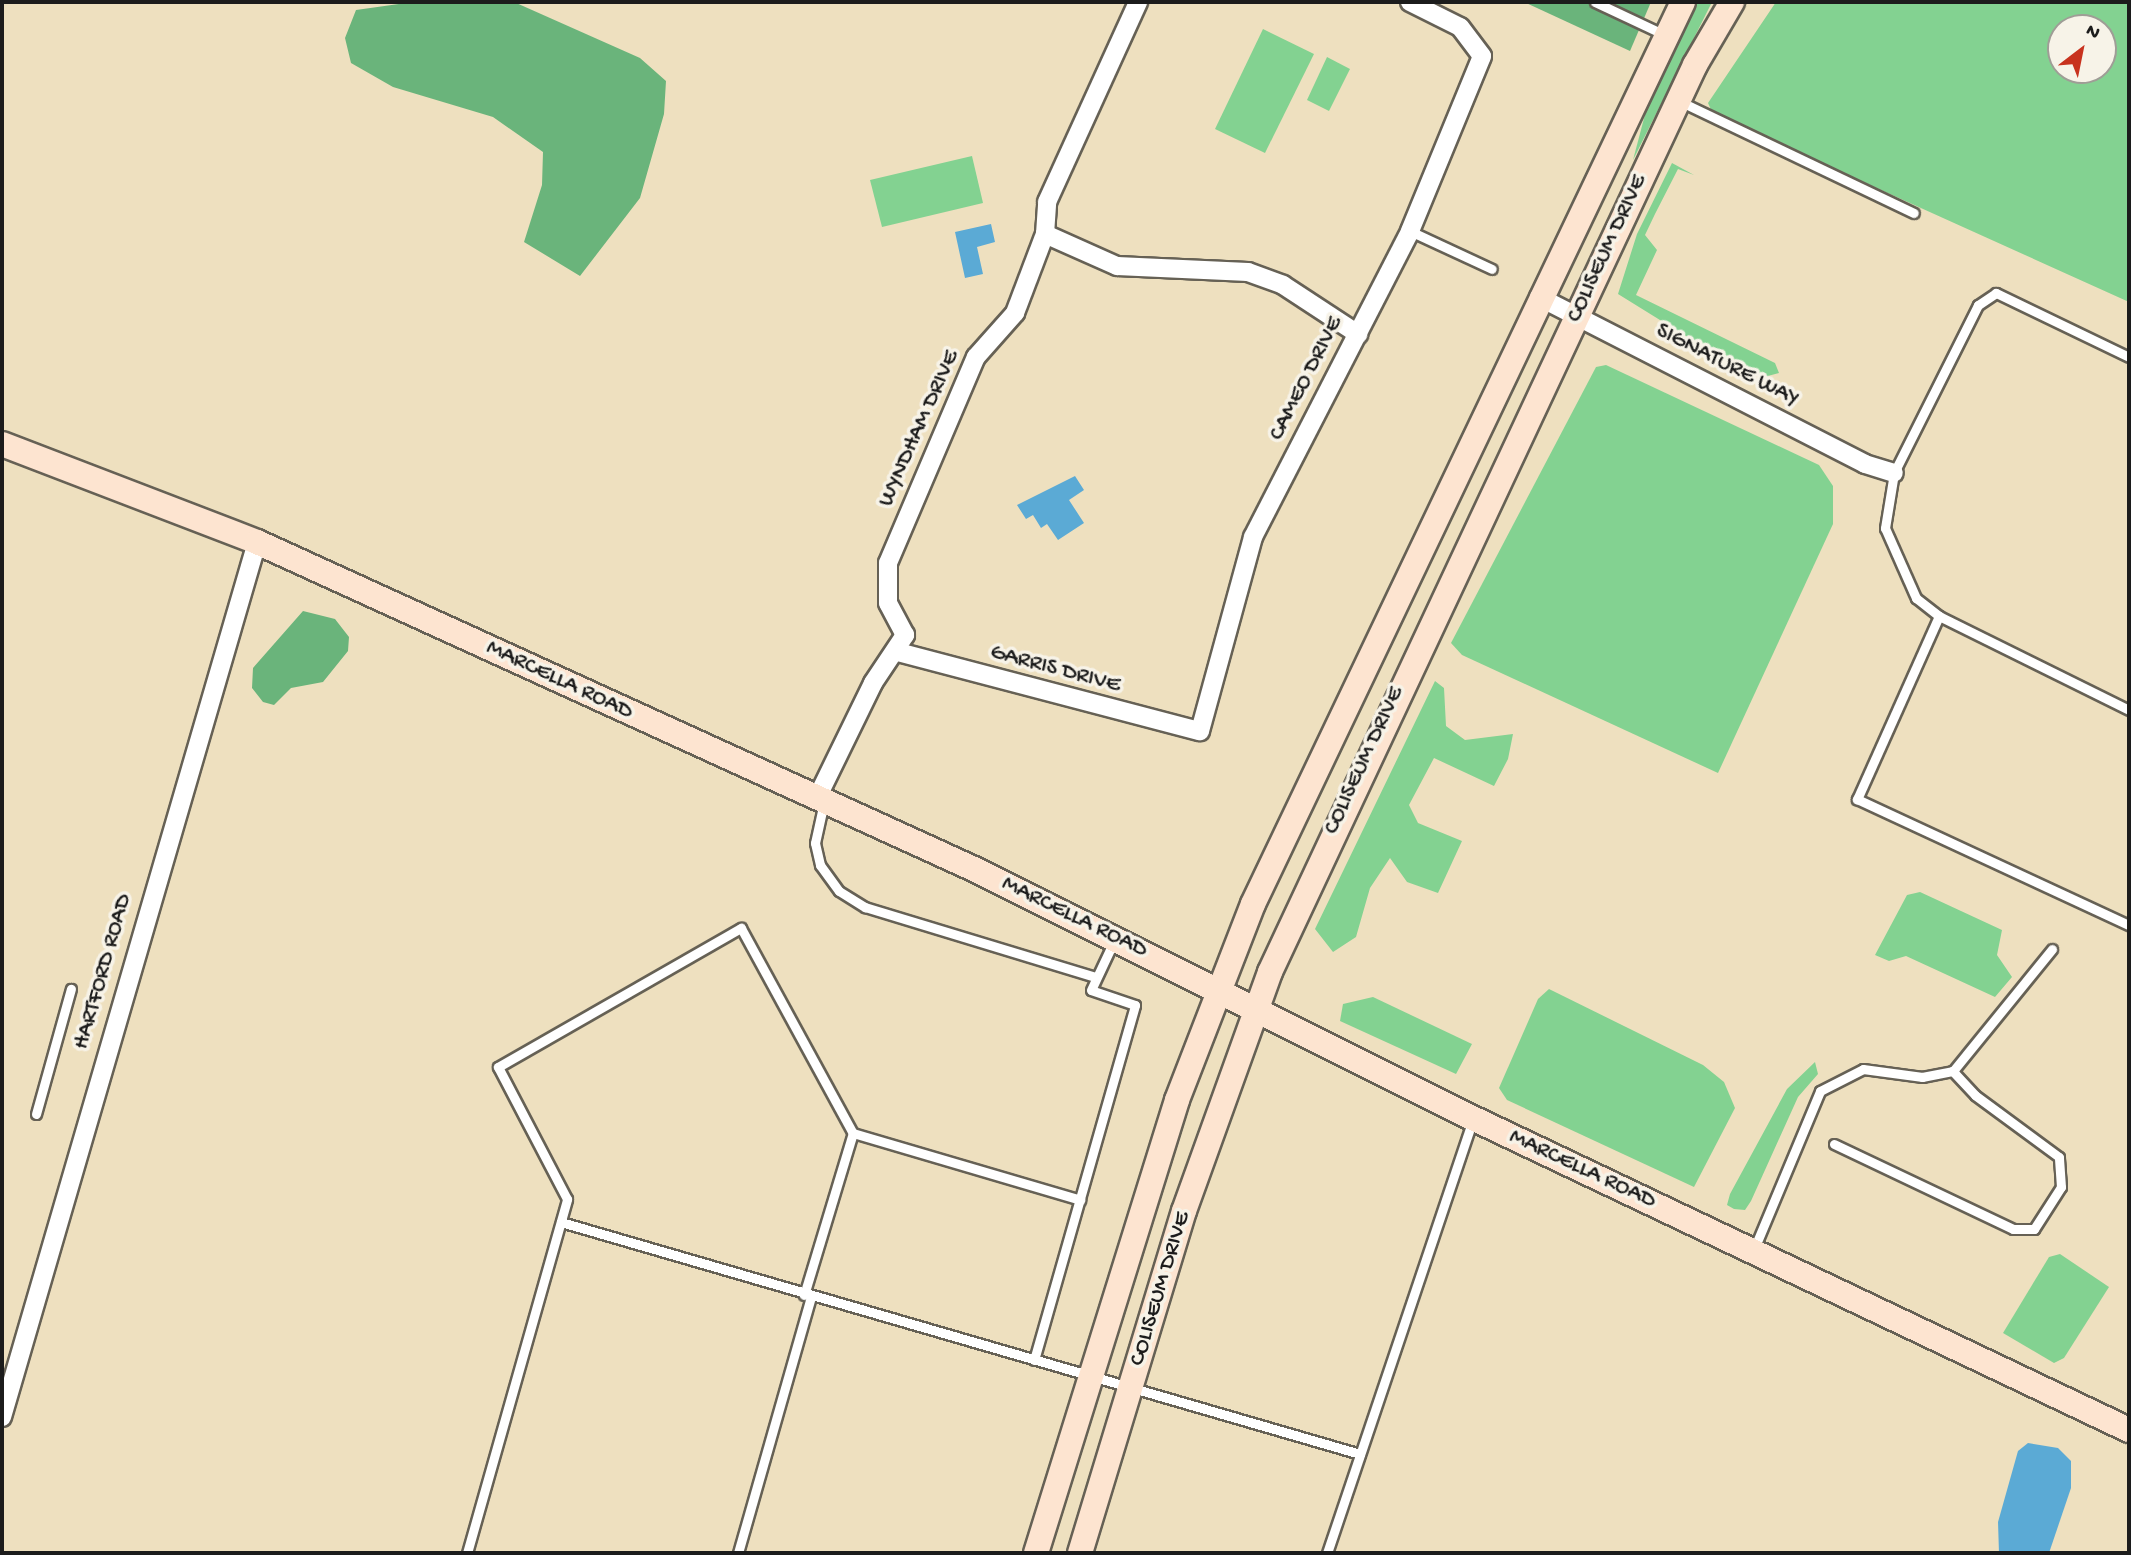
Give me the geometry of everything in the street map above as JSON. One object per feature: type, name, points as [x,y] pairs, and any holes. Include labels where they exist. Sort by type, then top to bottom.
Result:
[{"type":"street","name":"WYNDHAM DRIVE","points":[[898,652],[905,635],[888,603],[888,564],[976,357],[1015,313],[1045,234],[1047,201],[1138,2]]},
{"type":"street","name":"CAMEO DRIVE","points":[[1199,731],[1253,537],[1410,231],[1482,56],[1460,27],[1410,2]]},
{"type":"street","name":"COLISEUM DRIVE","points":[[1036,1553],[1217,991],[1539,297],[1683,2]]},
{"type":"street","name":"COLISEUM DRIVE","points":[[1080,1553],[1130,1387],[1255,1010],[1350,792],[1678,100],[1732,2]]},
{"type":"street","points":[[1045,234],[1117,266],[1248,272],[1283,285],[1358,334]]},
{"type":"street","name":"SIGNATURE WAY","points":[[1539,297],[1865,464],[1894,473]]},
{"type":"street","name":"MARCELLA ROAD","points":[[2,444],[257,542],[821,800],[1116,937],[1217,991],[1474,1118],[2129,1430]]},
{"type":"street","name":"HARTFORD ROAD","points":[[2,1417],[257,542]]},
{"type":"street","points":[[821,800],[873,683],[898,652]]},
{"type":"street","name":"GARRIS DRIVE","points":[[898,652],[1199,731]]},
{"type":"lane","points":[[1594,2],[1665,35]]},
{"type":"lane","points":[[1678,100],[1914,213]]},
{"type":"lane","points":[[1410,231],[1492,270]]},
{"type":"lane","points":[[2129,357],[1996,293],[1978,305],[1894,473],[1885,528],[1916,598],[1938,617],[2129,710]]},
{"type":"lane","points":[[1938,617],[1857,799],[2129,925]]},
{"type":"lane","points":[[821,800],[815,843],[820,864],[839,891],[865,907],[1096,978]]},
{"type":"lane","points":[[467,1553],[567,1199],[498,1067],[741,928],[853,1133],[738,1553]]},
{"type":"lane","points":[[1034,1360],[1135,1005],[1091,990],[1116,937]]},
{"type":"lane","points":[[1754,1251],[1797,1136],[1829,1083],[1863,1069],[1922,1077],[1954,1071],[2052,949]]},
{"type":"lane","points":[[36,1114],[71,989]]},
{"type":"lane","points":[[1834,1144],[2012,1229],[2034,1229],[2061,1187],[2059,1157],[1975,1095],[1954,1071]]},
{"type":"lane","points":[[1327,1553],[1474,1118]]},
{"type":"lane","points":[[853,1133],[1080,1200]]},
{"type":"lane","points":[[561,1222],[807,1296],[1360,1454]]},
{"type":"green space","points":[[413,2],[514,2],[640,58],[666,81],[664,114],[640,198],[580,276],[524,242],[542,185],[543,152],[493,117],[393,87],[351,63],[345,38],[356,10]]},
{"type":"green space","points":[[1524,2],[1651,2],[1630,51]]},
{"type":"green space","points":[[1696,2],[1712,2],[1633,160],[1647,107]]},
{"type":"green space","points":[[1776,2],[2129,2],[2129,302],[1713,114],[1708,103]]},
{"type":"green space","points":[[1263,29],[1314,54],[1265,153],[1215,129]]},
{"type":"green space","points":[[1327,57],[1350,69],[1329,111],[1307,100]]},
{"type":"green space","points":[[972,156],[983,203],[882,227],[870,180]]},
{"type":"green space","points":[[1672,163],[1694,175],[1678,169],[1655,214],[1645,235],[1657,250],[1636,295],[1775,363],[1779,373],[1764,377],[1739,369],[1618,294],[1637,234]]},
{"type":"green space","points":[[1606,365],[1819,465],[1833,486],[1833,524],[1718,773],[1462,655],[1451,643],[1596,367]]},
{"type":"green space","points":[[303,611],[335,619],[349,637],[348,651],[323,682],[291,688],[274,705],[263,702],[252,688],[253,668]]},
{"type":"green space","points":[[1435,681],[1444,688],[1446,726],[1465,740],[1513,734],[1508,759],[1494,786],[1434,758],[1409,805],[1418,823],[1462,841],[1438,893],[1407,882],[1390,858],[1370,888],[1356,937],[1333,952],[1315,929]]},
{"type":"green space","points":[[1920,892],[2002,930],[1997,955],[2012,977],[1995,997],[1906,956],[1889,961],[1875,955],[1907,895]]},
{"type":"green space","points":[[1549,989],[1703,1065],[1724,1082],[1735,1108],[1694,1187],[1507,1100],[1499,1088],[1538,999]]},
{"type":"green space","points":[[1373,997],[1472,1044],[1456,1074],[1340,1021],[1343,1004]]},
{"type":"green space","points":[[1815,1062],[1818,1074],[1798,1097],[1751,1201],[1745,1210],[1727,1205],[1730,1194],[1787,1089]]},
{"type":"green space","points":[[2060,1254],[2109,1287],[2064,1358],[2054,1363],[2003,1333],[2049,1257]]},
{"type":"water","points":[[991,224],[995,242],[977,247],[983,274],[965,278],[955,232]]},
{"type":"water","points":[[1075,476],[1084,490],[1069,500],[1084,523],[1058,540],[1047,524],[1041,528],[1033,515],[1026,519],[1017,505]]},
{"type":"water","points":[[2028,1443],[2058,1448],[2071,1461],[2071,1488],[2049,1553],[1999,1553],[1998,1522],[2018,1451]]}]
